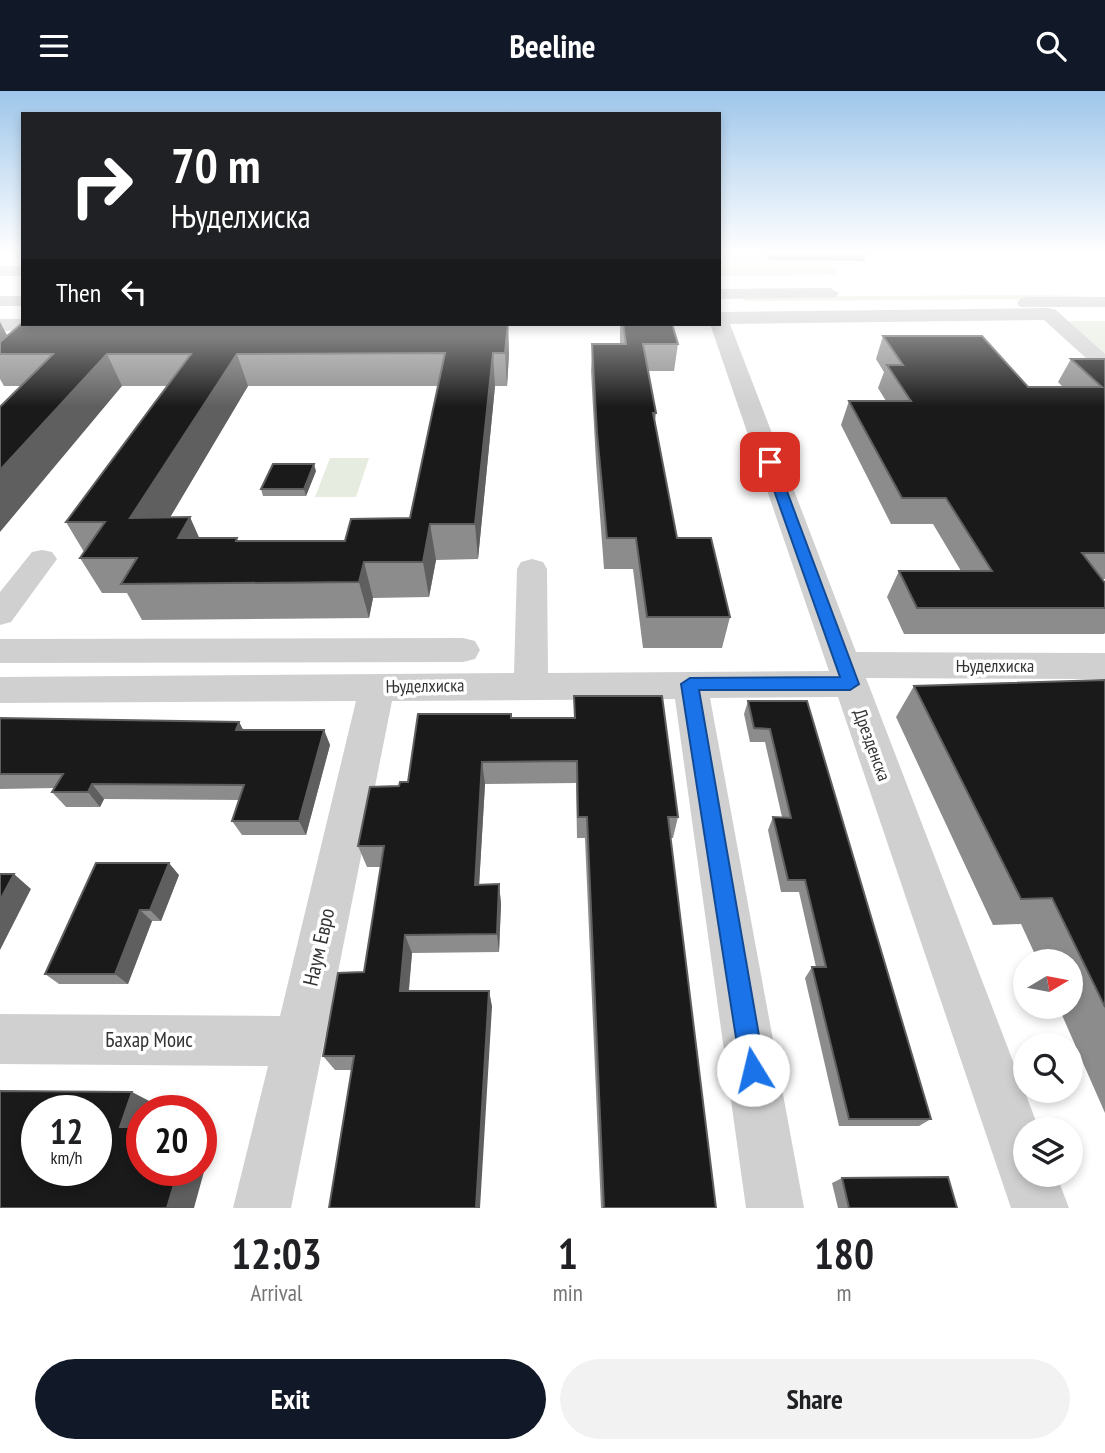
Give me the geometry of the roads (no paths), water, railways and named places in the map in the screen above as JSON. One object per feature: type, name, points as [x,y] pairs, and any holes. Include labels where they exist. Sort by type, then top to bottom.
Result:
[{"type":"street","points":[[721,320],[874,310],[1072,303]]},
{"type":"street","points":[[721,306],[1049,314],[1105,365]]},
{"type":"street","points":[[0,315],[21,314]]},
{"type":"street","points":[[0,325],[21,325]]},
{"type":"street","points":[[32,343],[50,326]]},
{"type":"street","name":"Дрезденска","points":[[721,326],[1013,1132]]},
{"type":"street","points":[[531,685],[532,569]]},
{"type":"street","points":[[0,651],[464,650]]},
{"type":"street","name":"Њуделхиска","points":[[0,690],[690,684],[847,675],[1105,666]]},
{"type":"street","points":[[690,684],[775,1208]]},
{"type":"street","name":"Наум Евро","points":[[262,1208],[377,687]]},
{"type":"street","name":"Бахар Моис","points":[[0,1039],[299,1041]]},
{"type":"street","points":[[1033,1187],[1040,1208]]},
{"type":"lane","points":[[0,614],[42,559]]}]
